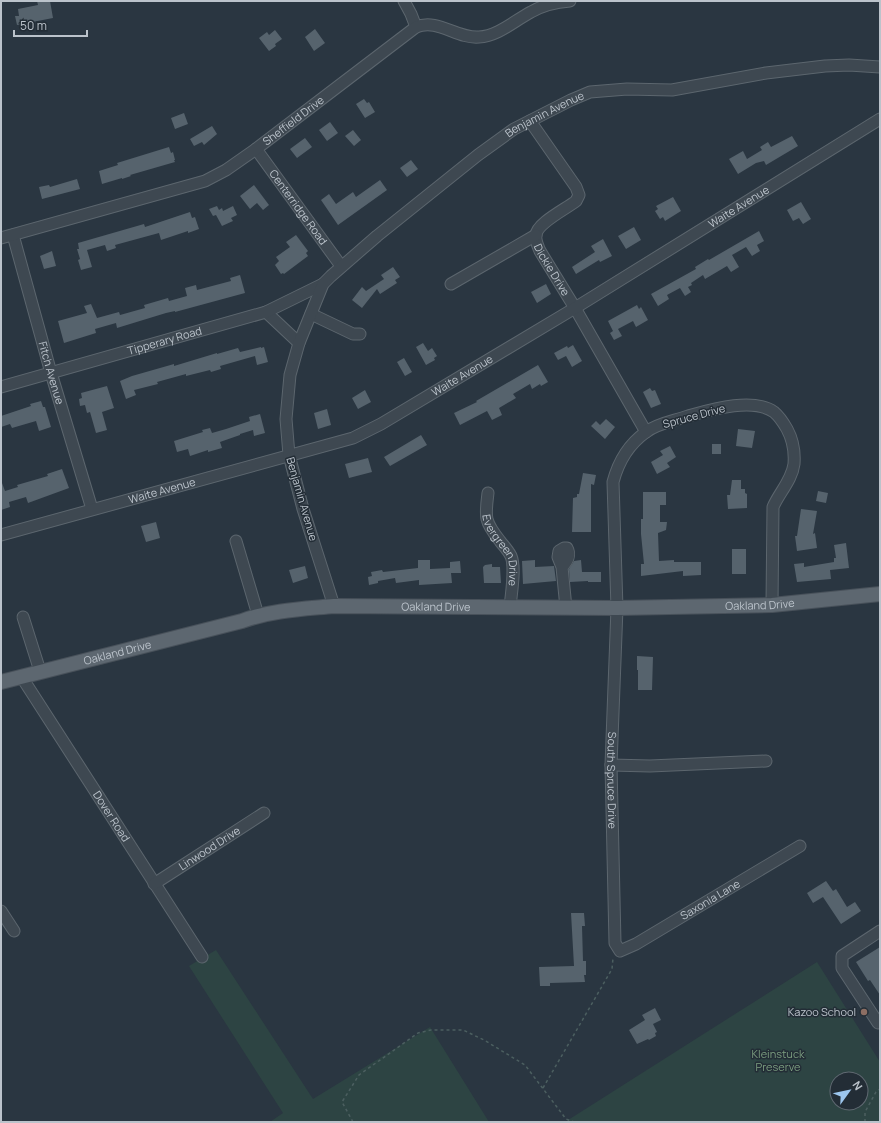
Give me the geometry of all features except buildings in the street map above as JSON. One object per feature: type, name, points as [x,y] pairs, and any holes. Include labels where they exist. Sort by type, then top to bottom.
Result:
[{"type":"main road","name":"Oakland Drive","points":[[1,682],[242,621],[258,615],[293,610],[334,606],[617,608],[772,605],[880,594]]},
{"type":"street","points":[[404,1],[416,27],[423,24],[429,24],[477,38],[491,36],[532,11],[545,5],[570,1]]},
{"type":"street","name":"Sheffield Drive","points":[[1,238],[205,181],[226,170],[416,27]]},
{"type":"street","name":"Benjamin Avenue","points":[[334,606],[303,509],[289,455],[286,419],[288,394],[298,343],[323,284],[341,266],[478,155],[514,129],[590,92],[627,89],[672,90],[766,73],[825,66],[848,65],[880,67]]},
{"type":"street","name":"Waite Avenue","points":[[1,535],[353,438],[381,424],[574,308],[880,119]]},
{"type":"street","name":"Dickie Drive","points":[[530,121],[576,187],[578,196],[576,201],[568,208],[543,224],[536,235],[536,242],[646,432]]},
{"type":"street","name":"Centerridge Road","points":[[256,148],[341,266]]},
{"type":"street","name":"Fitch Avenue","points":[[13,235],[50,373],[92,509]]},
{"type":"street","points":[[451,284],[536,235]]},
{"type":"street","name":"Tipperary Road","points":[[1,387],[266,312],[323,284]]},
{"type":"street","points":[[266,312],[298,343]]},
{"type":"street","points":[[311,314],[353,334],[360,334]]},
{"type":"street","name":"Spruce Drive","points":[[617,608],[613,482],[616,468],[623,457],[634,443],[646,432],[659,425],[707,411],[728,407],[748,406],[762,407],[773,412],[782,420],[790,434],[794,448],[794,466],[788,481],[776,499],[773,507],[772,605]]},
{"type":"street","name":"Evergreen Drive","points":[[488,493],[485,515],[486,520],[491,531],[508,551],[512,560],[510,608]]},
{"type":"street","points":[[236,541],[258,615]]},
{"type":"street","points":[[562,567],[566,608]]},
{"type":"street","name":"South Spruce Drive","points":[[617,608],[611,765],[618,947]]},
{"type":"street","points":[[24,617],[40,671]]},
{"type":"street","name":"Dover Road","points":[[21,676],[202,957]]},
{"type":"street","points":[[611,765],[650,766],[766,761]]},
{"type":"street","name":"Linwood Drive","points":[[154,884],[264,813]]},
{"type":"street","name":"Saxonia Lane","points":[[618,947],[636,944],[800,846]]},
{"type":"street","points":[[1,911],[14,931]]},
{"type":"street","points":[[878,1022],[842,968],[842,956],[880,931]]},
{"type":"path","points":[[543,1088],[612,969],[618,947]]},
{"type":"path","points":[[353,1122],[342,1102],[359,1075],[418,1033],[431,1030],[463,1030],[484,1040],[525,1065],[566,1118],[574,1122]]},
{"type":"path","points":[[865,1122],[865,1112],[876,1092],[880,1089]]},
{"type":"green space","points":[[216,950],[313,1099],[430,1027],[489,1122],[270,1122],[283,1113],[189,966]]},
{"type":"green space","name":"Kleinstuck Preserve","points":[[817,962],[880,1062],[880,1122],[565,1122]]},
{"type":"place","name":"Kazoo School","points":[[864,1012]]}]
